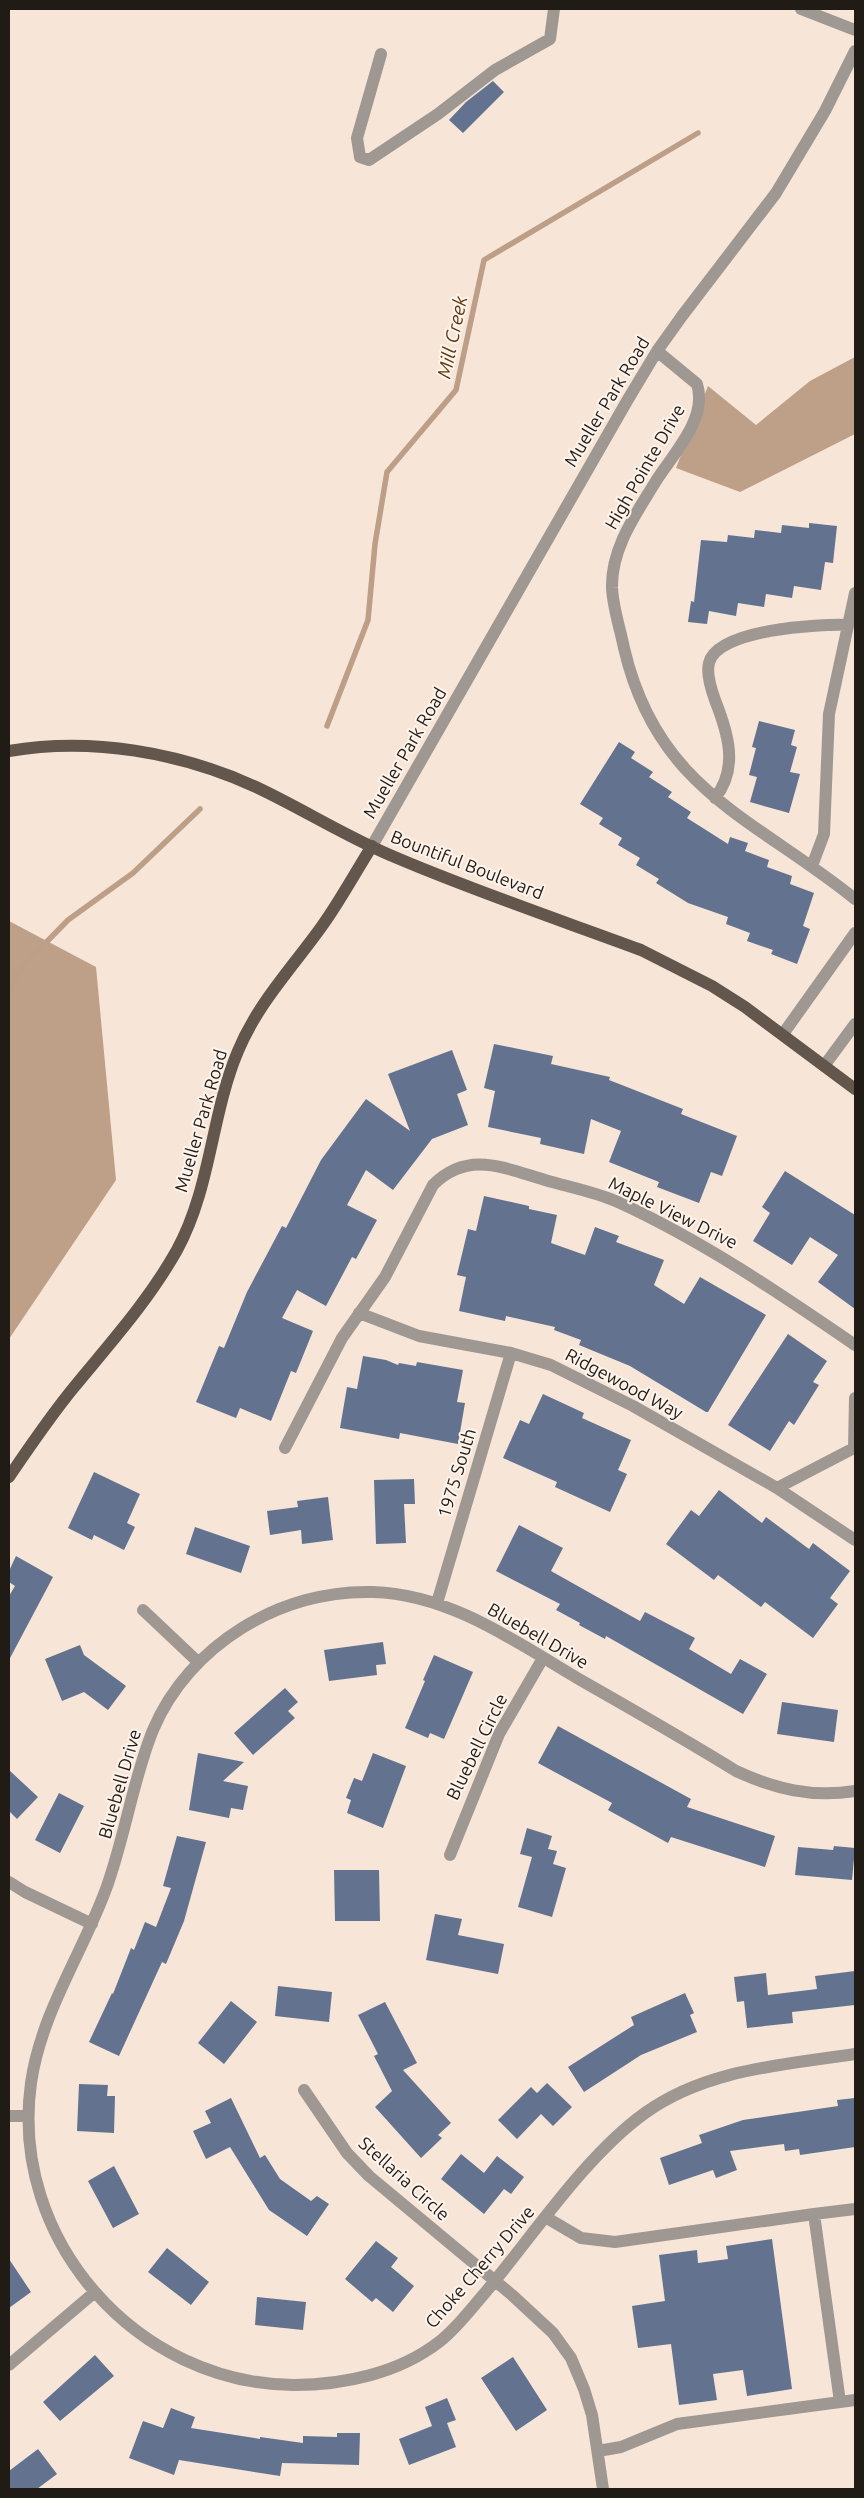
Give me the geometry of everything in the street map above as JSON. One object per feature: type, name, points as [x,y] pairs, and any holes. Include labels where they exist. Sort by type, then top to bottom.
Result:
[{"type":"main road","name":"Bountiful Boulevard","points":[[9,751],[55,747],[133,750],[173,758],[214,770],[256,787],[397,858],[641,950],[712,986],[783,1034],[855,1089]]},
{"type":"main road","name":"Mueller Park Road","points":[[9,1478],[44,1426],[136,1314],[159,1281],[178,1247],[194,1211],[237,1052],[271,992],[322,926],[372,846]]},
{"type":"street","points":[[381,54],[357,138],[360,157],[369,160],[438,114],[495,70],[550,39],[554,9]]},
{"type":"street","points":[[801,9],[855,30]]},
{"type":"street","name":"Mueller Park Road","points":[[372,846],[602,442],[657,351],[776,193],[825,111],[855,51]]},
{"type":"street","name":"High Pointe Drive","points":[[657,351],[697,384],[700,403],[694,421],[635,515],[623,539],[613,572],[614,604],[631,674],[646,713],[668,751],[715,798],[742,820],[812,866],[855,899]]},
{"type":"street","points":[[812,866],[824,834],[829,714],[855,593]]},
{"type":"street","points":[[715,798],[726,781],[729,759],[724,723],[709,680],[708,664],[710,658],[726,646],[753,634],[804,625],[847,625]]},
{"type":"street","points":[[783,1034],[855,933]]},
{"type":"street","points":[[824,1066],[855,1024]]},
{"type":"street","name":"Maple View Drive","points":[[285,1448],[342,1338],[385,1276],[432,1185],[453,1170],[465,1165],[485,1164],[617,1202],[740,1266],[855,1345]]},
{"type":"street","name":"Ridgewood Way","points":[[360,1314],[419,1336],[511,1353],[551,1365],[589,1383],[777,1488],[855,1540]]},
{"type":"street","name":"1975 South","points":[[437,1603],[511,1353]]},
{"type":"street","points":[[777,1488],[855,1449],[855,1398]]},
{"type":"street","name":"Bluebell Drive","points":[[92,1924],[120,1849],[145,1752],[155,1727],[182,1681],[216,1645],[259,1618],[314,1598],[344,1593],[375,1592],[437,1603],[464,1614],[736,1771],[757,1781],[802,1793],[826,1794],[855,1791]]},
{"type":"street","points":[[143,1610],[198,1662]]},
{"type":"street","name":"Bluebell Circle","points":[[450,1854],[499,1734],[542,1658]]},
{"type":"street","points":[[9,1882],[25,1892],[92,1924]]},
{"type":"street","name":"Choke Cherry Drive","points":[[92,1924],[47,2019],[36,2058],[28,2116],[30,2150],[46,2211],[58,2240],[75,2267],[110,2309],[143,2337],[194,2365],[227,2376],[260,2383],[294,2385],[329,2383],[362,2378],[392,2368],[418,2356],[442,2341],[495,2281],[590,2164],[645,2113],[677,2093],[714,2079],[752,2069],[855,2054]]},
{"type":"street","name":"Stellaria Circle","points":[[304,2090],[347,2153],[369,2176],[495,2281],[553,2333],[571,2358],[592,2415],[603,2489]]},
{"type":"street","points":[[9,2116],[28,2116]]},
{"type":"street","points":[[547,2218],[580,2238],[615,2242],[855,2209]]},
{"type":"street","points":[[814,2214],[840,2402]]},
{"type":"street","points":[[9,2365],[95,2292]]},
{"type":"street","points":[[598,2451],[621,2447],[677,2424],[855,2400]]},
{"type":"shaded area","points":[[855,357],[855,434],[740,492],[676,468],[708,386],[756,425],[810,381]]},
{"type":"shaded area","points":[[9,921],[96,967],[116,1180],[9,1339]]},
{"type":"building","points":[[493,81],[504,92],[463,133],[449,120],[466,102]]},
{"type":"building","points":[[809,523],[837,526],[833,563],[825,562],[821,590],[794,586],[792,598],[766,594],[764,607],[738,603],[736,616],[709,611],[707,624],[688,622],[691,601],[694,602],[701,540],[727,542],[728,535],[754,538],[755,530],[781,533],[782,525],[809,528]]},
{"type":"building","points":[[759,721],[795,730],[791,745],[797,747],[790,772],[800,774],[789,813],[750,802],[757,777],[749,775],[756,748],[752,747]]},
{"type":"building","points":[[619,742],[635,752],[631,758],[653,772],[649,777],[672,792],[668,797],[691,812],[687,818],[728,844],[730,837],[748,843],[745,851],[769,860],[767,867],[792,876],[790,884],[814,893],[803,926],[810,929],[797,964],[771,954],[773,950],[747,941],[750,933],[726,924],[728,917],[688,903],[656,883],[659,879],[636,865],[640,858],[618,845],[622,838],[599,824],[603,818],[580,804]]},
{"type":"building","points":[[494,1044],[553,1056],[551,1064],[610,1077],[609,1080],[683,1109],[681,1114],[737,1136],[722,1176],[711,1172],[699,1203],[657,1187],[659,1182],[609,1162],[621,1131],[591,1119],[584,1154],[540,1144],[541,1138],[488,1127],[495,1091],[484,1088]]},
{"type":"building","points":[[452,1050],[467,1090],[457,1094],[468,1125],[432,1139],[393,1190],[366,1170],[347,1205],[377,1220],[356,1259],[352,1257],[326,1306],[297,1290],[282,1318],[313,1331],[296,1373],[291,1371],[271,1421],[240,1408],[236,1418],[196,1402],[219,1346],[224,1348],[247,1292],[282,1226],[286,1228],[321,1160],[366,1099],[410,1131],[388,1074]]},
{"type":"building","points":[[785,1171],[855,1215],[855,1309],[818,1282],[838,1255],[810,1237],[792,1265],[753,1241],[770,1213],[762,1207]]},
{"type":"building","points":[[484,1196],[529,1206],[529,1209],[557,1215],[551,1243],[585,1255],[595,1227],[619,1236],[616,1242],[664,1260],[654,1285],[684,1304],[700,1277],[766,1315],[708,1412],[630,1366],[579,1345],[581,1340],[554,1330],[555,1327],[506,1316],[505,1321],[459,1311],[466,1277],[457,1275],[468,1229],[476,1231]]},
{"type":"building","points":[[788,1334],[827,1361],[813,1382],[819,1385],[794,1425],[789,1421],[770,1451],[728,1425]]},
{"type":"building","points":[[363,1356],[386,1360],[398,1365],[399,1363],[416,1366],[417,1362],[463,1370],[457,1402],[465,1403],[458,1444],[400,1433],[399,1439],[340,1428],[347,1387],[357,1389]]},
{"type":"building","points":[[543,1394],[584,1413],[582,1418],[631,1440],[618,1470],[627,1474],[610,1512],[555,1487],[557,1482],[503,1458],[520,1420],[529,1424]]},
{"type":"building","points":[[94,1472],[140,1494],[127,1523],[135,1527],[124,1550],[94,1535],[92,1540],[68,1528]]},
{"type":"building","points":[[414,1479],[415,1504],[404,1504],[406,1543],[376,1544],[374,1480]]},
{"type":"building","points":[[719,1490],[762,1523],[766,1517],[809,1549],[813,1543],[850,1571],[830,1598],[838,1604],[813,1638],[765,1602],[761,1607],[718,1575],[714,1580],[666,1544],[691,1510],[699,1516]]},
{"type":"building","points":[[328,1497],[333,1540],[302,1544],[301,1530],[270,1535],[267,1511],[298,1507],[297,1501]]},
{"type":"building","points":[[519,1525],[563,1548],[551,1571],[640,1621],[645,1612],[695,1638],[689,1649],[731,1674],[740,1659],[767,1674],[743,1714],[606,1636],[605,1639],[579,1625],[580,1623],[556,1610],[560,1604],[496,1571]]},
{"type":"building","points":[[195,1527],[250,1546],[241,1573],[186,1554]]},
{"type":"building","points":[[16,1556],[53,1577],[9,1660],[9,1596],[15,1586],[9,1582],[9,1571]]},
{"type":"building","points":[[383,1642],[386,1664],[376,1665],[377,1675],[329,1681],[324,1650]]},
{"type":"building","points":[[80,1645],[84,1655],[126,1686],[108,1710],[84,1692],[62,1701],[45,1659]]},
{"type":"building","points":[[434,1655],[473,1672],[444,1739],[430,1733],[428,1738],[405,1728]]},
{"type":"building","points":[[285,1688],[298,1702],[288,1711],[295,1718],[253,1755],[234,1733]]},
{"type":"building","points":[[782,1702],[838,1710],[834,1742],[777,1734]]},
{"type":"building","points":[[558,1726],[691,1799],[687,1807],[775,1836],[765,1867],[671,1837],[668,1843],[608,1810],[612,1803],[538,1763]]},
{"type":"building","points":[[198,1753],[244,1762],[223,1781],[248,1786],[243,1810],[231,1808],[229,1818],[189,1810]]},
{"type":"building","points":[[373,1753],[406,1766],[383,1828],[347,1813],[351,1800],[346,1798],[354,1778],[362,1781]]},
{"type":"building","points":[[9,1770],[38,1797],[17,1819],[9,1811]]},
{"type":"building","points":[[59,1793],[84,1806],[60,1853],[35,1840]]},
{"type":"building","points":[[527,1828],[552,1836],[548,1849],[557,1851],[553,1864],[566,1868],[552,1917],[518,1907],[532,1857],[520,1854]]},
{"type":"building","points":[[177,1836],[206,1842],[184,1921],[166,1964],[162,1962],[119,2056],[89,2042],[113,1994],[131,1948],[134,1950],[145,1922],[156,1927],[171,1888],[163,1886]]},
{"type":"building","points":[[834,1846],[855,1848],[852,1880],[795,1875],[798,1847],[833,1850]]},
{"type":"building","points":[[334,1870],[379,1870],[380,1921],[335,1921]]},
{"type":"building","points":[[435,1914],[462,1919],[458,1935],[504,1944],[498,1974],[426,1960]]},
{"type":"building","points":[[855,1971],[855,2005],[792,2012],[793,2023],[747,2028],[744,2001],[737,2002],[734,1977],[766,1973],[768,1995],[817,1989],[815,1976]]},
{"type":"building","points":[[278,1986],[332,1992],[329,2022],[275,2016]]},
{"type":"building","points":[[685,1993],[694,2013],[690,2015],[697,2032],[641,2055],[584,2092],[568,2067],[634,2025],[631,2017]]},
{"type":"building","points":[[231,2001],[257,2022],[224,2064],[198,2043]]},
{"type":"building","points":[[385,2002],[417,2063],[403,2070],[451,2123],[438,2135],[442,2138],[421,2158],[375,2107],[392,2091],[374,2056],[378,2054],[358,2015]]},
{"type":"building","points":[[547,2083],[572,2107],[553,2126],[541,2114],[517,2139],[498,2120],[531,2087],[537,2093]]},
{"type":"building","points":[[79,2084],[108,2085],[107,2096],[115,2096],[114,2133],[77,2131]]},
{"type":"building","points":[[231,2098],[260,2158],[265,2155],[280,2179],[311,2201],[317,2196],[329,2204],[307,2236],[269,2210],[230,2147],[206,2159],[193,2131],[211,2123],[205,2111]]},
{"type":"building","points":[[855,2098],[855,2147],[800,2155],[799,2149],[785,2151],[784,2144],[730,2151],[737,2170],[716,2178],[713,2170],[669,2185],[660,2158],[702,2143],[699,2135],[743,2120],[838,2106],[837,2100]]},
{"type":"building","points":[[461,2154],[484,2173],[497,2156],[524,2177],[511,2194],[504,2189],[484,2214],[441,2179]]},
{"type":"building","points":[[114,2166],[139,2214],[113,2228],[88,2181]]},
{"type":"building","points":[[772,2239],[792,2389],[747,2396],[743,2370],[713,2374],[717,2400],[679,2405],[671,2344],[638,2348],[632,2306],[665,2301],[659,2255],[697,2250],[698,2263],[728,2259],[726,2246]]},
{"type":"building","points":[[376,2241],[398,2258],[391,2267],[414,2286],[393,2312],[376,2298],[372,2302],[345,2279]]},
{"type":"building","points":[[167,2248],[209,2282],[191,2305],[148,2272]]},
{"type":"building","points":[[9,2259],[31,2292],[9,2308]]},
{"type":"building","points":[[257,2297],[306,2302],[303,2330],[255,2325]]},
{"type":"building","points":[[95,2355],[114,2376],[60,2421],[43,2402]]},
{"type":"building","points":[[513,2357],[547,2410],[516,2431],[481,2378]]},
{"type":"building","points":[[447,2398],[456,2420],[447,2423],[456,2447],[409,2465],[399,2439],[432,2426],[425,2407]]},
{"type":"building","points":[[171,2408],[195,2417],[191,2428],[260,2439],[260,2437],[303,2443],[303,2436],[337,2437],[337,2433],[360,2433],[359,2465],[282,2463],[280,2476],[179,2460],[174,2475],[129,2458],[143,2421],[163,2428]]},
{"type":"building","points":[[38,2449],[57,2474],[37,2489],[9,2489],[9,2471]]},
{"type":"waterway","name":"Mill Creek","points":[[327,726],[368,620],[375,544],[387,472],[456,390],[484,260],[698,133]]},
{"type":"waterway","points":[[9,986],[24,965],[68,920],[133,873],[200,809]]}]
